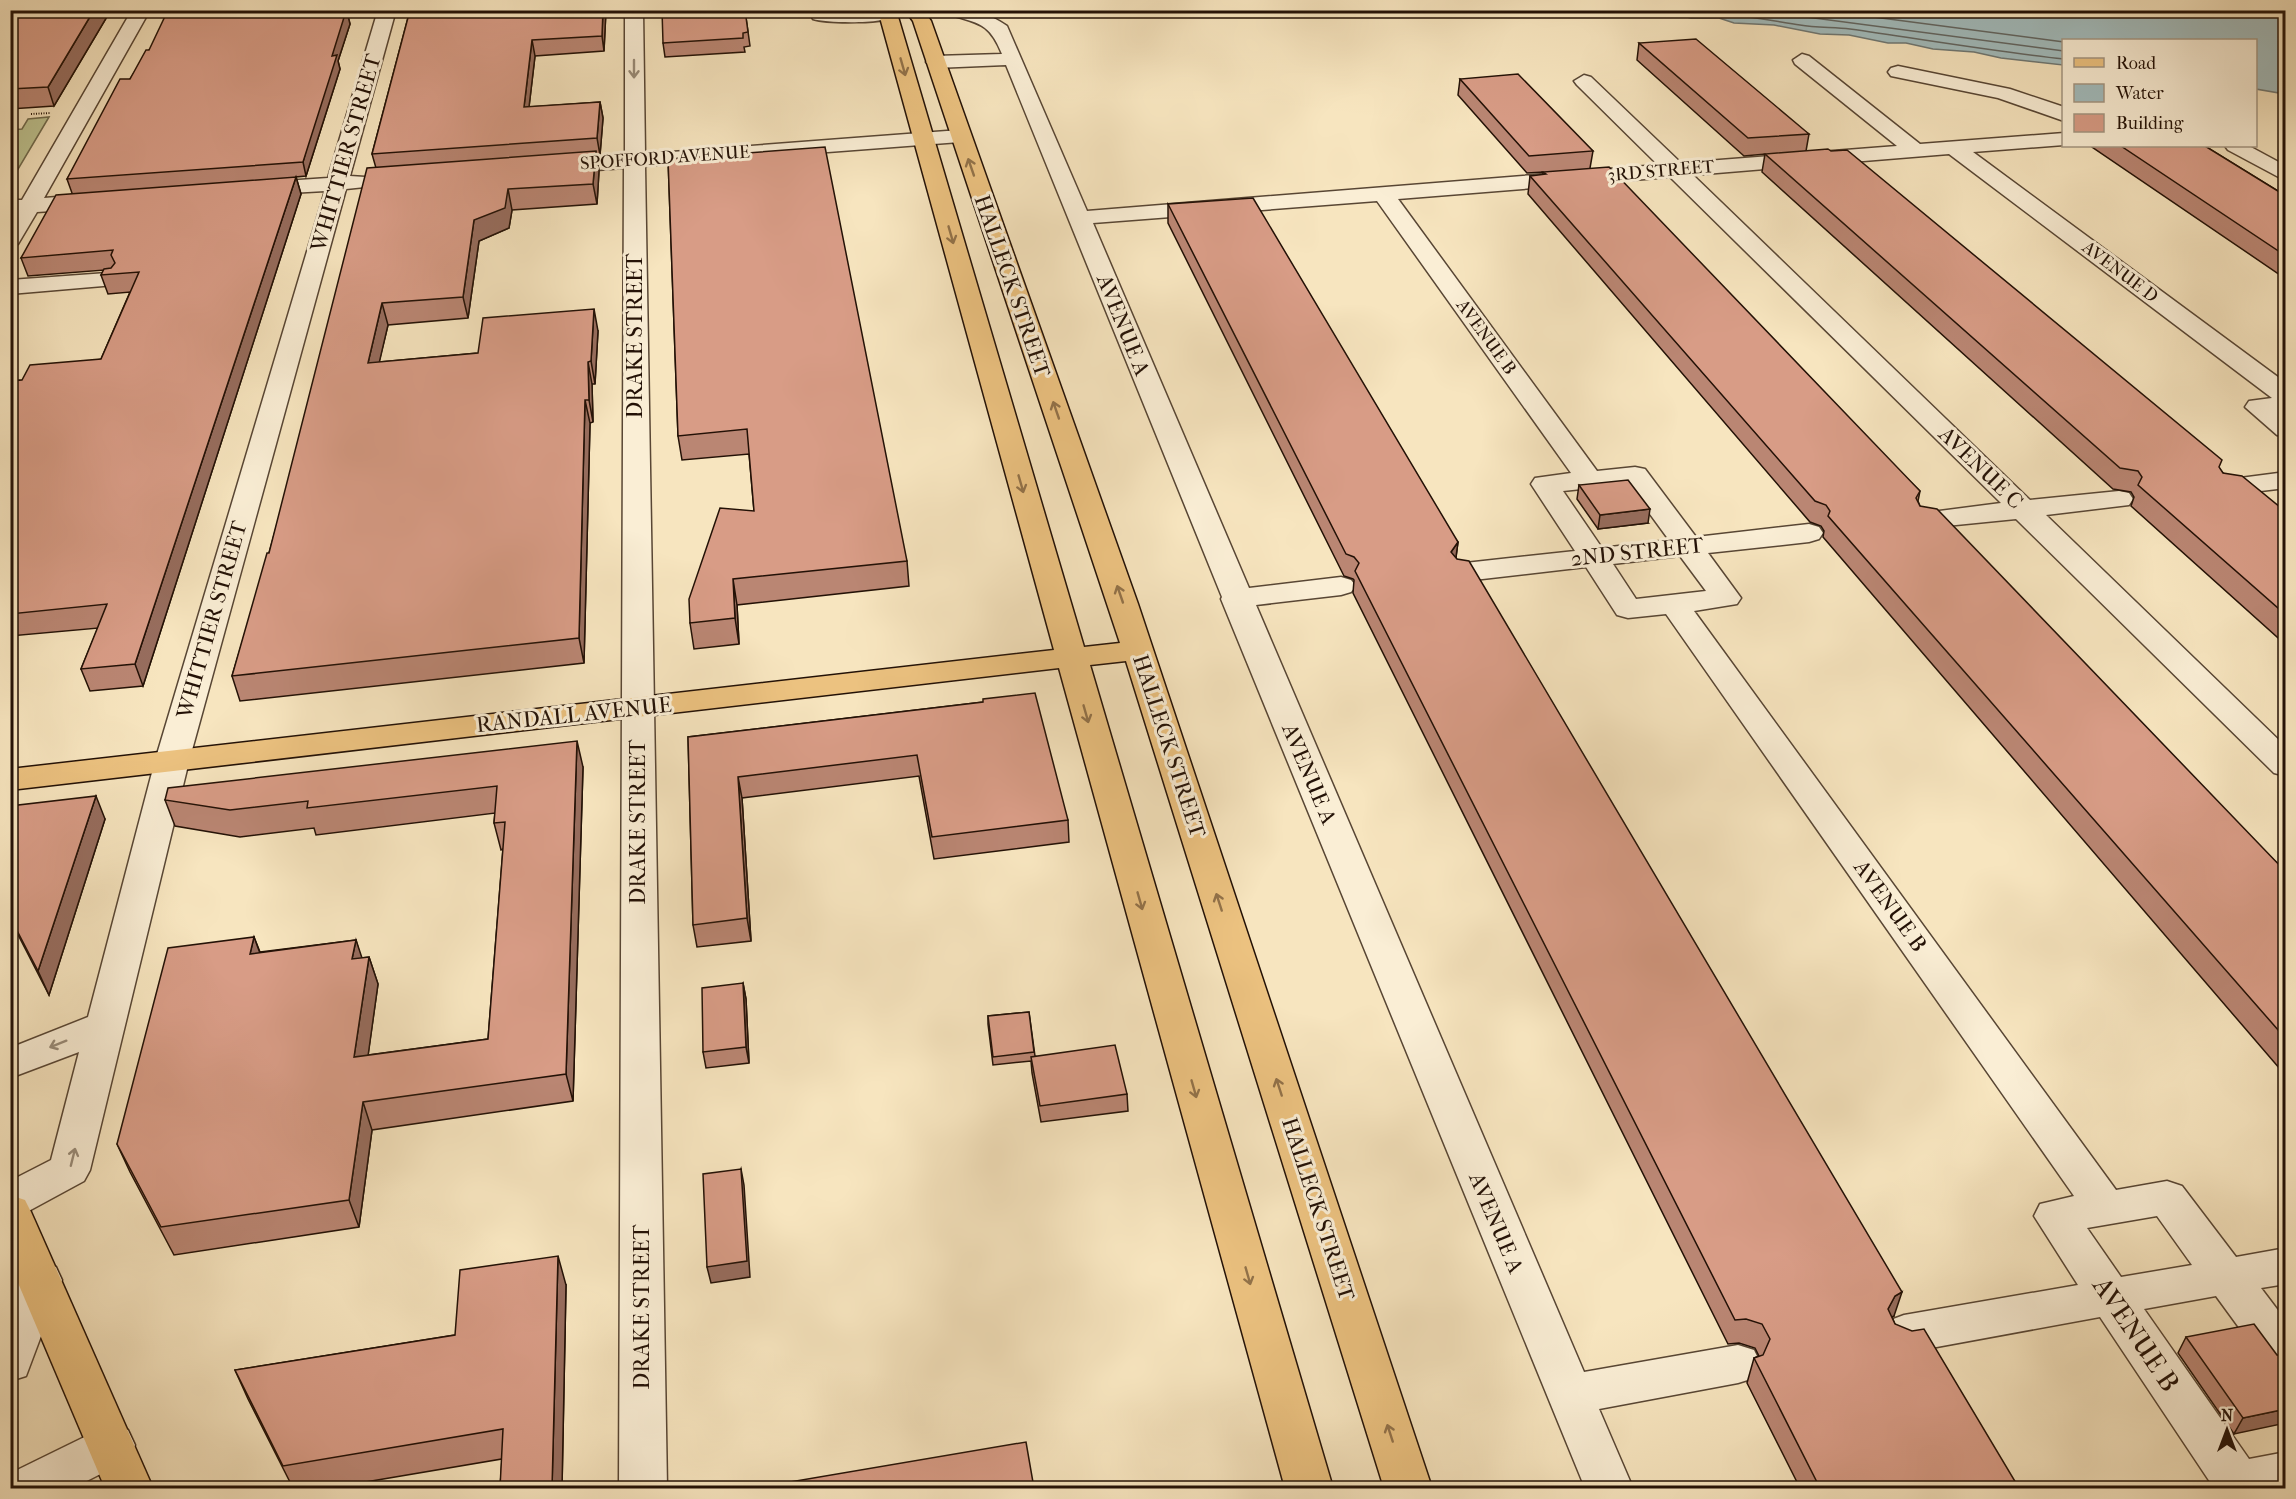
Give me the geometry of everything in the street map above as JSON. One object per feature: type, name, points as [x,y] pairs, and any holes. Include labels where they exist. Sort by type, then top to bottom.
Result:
[{"type":"main road","name":"HALLECK STREET","points":[[914,10],[922,21],[1138,650],[1408,1488]]},
{"type":"main road","name":"HALLECK STREET","points":[[888,12],[1070,657],[1309,1488]]},
{"type":"main road","name":"RANDALL AVENUE","points":[[10,780],[1138,650]]},
{"type":"main road","points":[[10,1212],[129,1488]]},
{"type":"street","points":[[10,239],[20,207],[141,10]]},
{"type":"street","name":"WHITTIER STREET","points":[[10,1201],[69,1170],[172,761],[387,10]]},
{"type":"street","name":"DRAKE STREET","points":[[634,10],[643,1488]]},
{"type":"street","points":[[817,10],[822,16],[888,12]]},
{"type":"street","name":"AVENUE A","points":[[954,10],[997,26],[1013,59],[1236,599],[1568,1395],[1609,1488]]},
{"type":"street","points":[[935,62],[1013,59]]},
{"type":"street","points":[[1802,60],[1917,151]]},
{"type":"street","points":[[1898,72],[1976,87],[2043,105],[2062,114]]},
{"type":"street","name":"AVENUE C","points":[[1584,81],[2286,766]]},
{"type":"street","name":"SPOFFORD AVENUE","points":[[540,168],[960,136]]},
{"type":"street","name":"3RD STREET","points":[[1079,218],[2062,139]]},
{"type":"street","points":[[2257,142],[2276,147]]},
{"type":"street","points":[[2237,147],[2286,175]]},
{"type":"street","name":"AVENUE D","points":[[1954,148],[2286,396]]},
{"type":"street","points":[[231,191],[373,180]]},
{"type":"street","name":"AVENUE B","points":[[1383,194],[1590,480]]},
{"type":"street","points":[[20,207],[112,200]]},
{"type":"street","points":[[10,287],[107,280]]},
{"type":"street","points":[[2286,404],[2258,407],[2286,429]]},
{"type":"street","points":[[1635,476],[1726,598],[1628,609],[1545,484],[1590,480],[1635,476]]},
{"type":"street","points":[[2227,487],[2286,480]]},
{"type":"street","points":[[1926,520],[2119,499]]},
{"type":"street","name":"2ND STREET","points":[[1465,572],[1809,533]]},
{"type":"street","points":[[1236,599],[1341,586]]},
{"type":"street","name":"AVENUE B","points":[[1674,604],[2106,1208]]},
{"type":"street","points":[[10,1064],[106,1025]]},
{"type":"street","name":"AVENUE B","points":[[2286,1356],[2167,1198],[2055,1216],[2238,1483],[2286,1473]]},
{"type":"street","points":[[1904,1334],[2286,1266]]},
{"type":"street","points":[[10,1362],[40,1280]]},
{"type":"street","points":[[1568,1395],[1738,1364]]},
{"type":"street","points":[[28,1488],[111,1444]]},
{"type":"path","points":[[31,114],[60,112]]},
{"type":"green space","points":[[49,117],[11,181],[11,130],[22,129],[28,119]]},
{"type":"water","points":[[1660,11],[2285,11],[2285,94],[2257,89],[2257,39],[2062,39],[2062,65],[2001,58],[1974,52],[1933,49],[1906,43],[1888,43],[1849,35],[1820,34],[1774,25],[1734,23],[1719,18],[1691,18]]},
{"type":"building","points":[[10,10],[94,10],[48,87],[10,89]]},
{"type":"building","points":[[168,10],[346,11],[332,56],[337,55],[303,162],[67,179],[120,79],[130,79],[146,50],[149,50]]},
{"type":"building","points":[[410,10],[603,10],[602,36],[532,40],[524,107],[600,102],[597,138],[372,154]]},
{"type":"building","points":[[662,10],[745,10],[748,32],[743,33],[743,38],[663,43]]},
{"type":"building","points":[[1696,39],[1809,134],[1748,138],[1639,43]]},
{"type":"building","points":[[1518,74],[1593,151],[1529,156],[1460,79]]},
{"type":"building","points":[[825,147],[907,561],[733,579],[735,618],[690,623],[689,599],[720,508],[754,511],[747,429],[678,436],[668,159]]},
{"type":"building","points":[[2122,147],[2207,147],[2286,196],[2286,256]]},
{"type":"building","points":[[1828,149],[1831,151],[1847,150],[2222,460],[2219,467],[2223,473],[2242,476],[2286,512],[2286,615],[2138,485],[2142,477],[2138,471],[2120,468],[1765,154]]},
{"type":"building","points":[[596,151],[593,184],[508,189],[505,208],[474,220],[463,297],[382,303],[368,363],[478,353],[483,318],[594,309],[591,361],[588,362],[589,400],[585,400],[579,638],[232,676],[267,553],[269,553],[367,168]]},
{"type":"building","points":[[1609,167],[1920,491],[1916,498],[1920,506],[1937,509],[2286,872],[2286,1039],[1828,516],[1830,511],[1826,505],[1815,501],[1530,176],[1546,174],[1543,172]]},
{"type":"building","points":[[296,177],[135,664],[81,669],[107,604],[10,614],[10,381],[22,380],[30,365],[101,359],[139,272],[101,275],[104,269],[111,268],[115,263],[111,255],[113,250],[21,258],[56,195]]},
{"type":"building","points":[[1253,198],[1458,542],[1451,552],[1457,559],[1469,561],[1902,1292],[1895,1296],[1888,1309],[1895,1324],[1912,1331],[1924,1329],[2019,1488],[1820,1488],[1754,1358],[1763,1355],[1770,1339],[1762,1324],[1746,1319],[1735,1320],[1355,571],[1359,563],[1354,557],[1346,554],[1168,204]]},
{"type":"building","points":[[1628,480],[1650,509],[1600,515],[1579,485]]},
{"type":"building","points":[[1035,693],[1068,820],[932,837],[917,755],[738,777],[747,918],[693,925],[688,737],[983,702],[983,699]]},
{"type":"building","points":[[577,741],[566,1074],[363,1102],[349,1200],[161,1227],[117,1144],[168,948],[254,937],[250,954],[356,940],[352,959],[369,957],[354,1057],[488,1039],[505,822],[494,823],[497,786],[307,808],[308,801],[230,810],[165,800],[168,788]]},
{"type":"building","points":[[96,796],[38,971],[10,917],[10,806]]},
{"type":"building","points":[[743,983],[746,1047],[703,1052],[702,988]]},
{"type":"building","points":[[1029,1012],[1034,1052],[993,1057],[988,1016]]},
{"type":"building","points":[[1115,1045],[1127,1094],[1040,1106],[1031,1057]]},
{"type":"building","points":[[741,1169],[747,1261],[707,1267],[703,1174]]},
{"type":"building","points":[[558,1256],[552,1488],[500,1488],[503,1429],[283,1466],[235,1370],[455,1335],[460,1270]]},
{"type":"building","points":[[2254,1324],[2277,1355],[2286,1358],[2286,1409],[2243,1418],[2186,1337]]},
{"type":"building","points":[[1026,1442],[1034,1488],[754,1488]]}]
